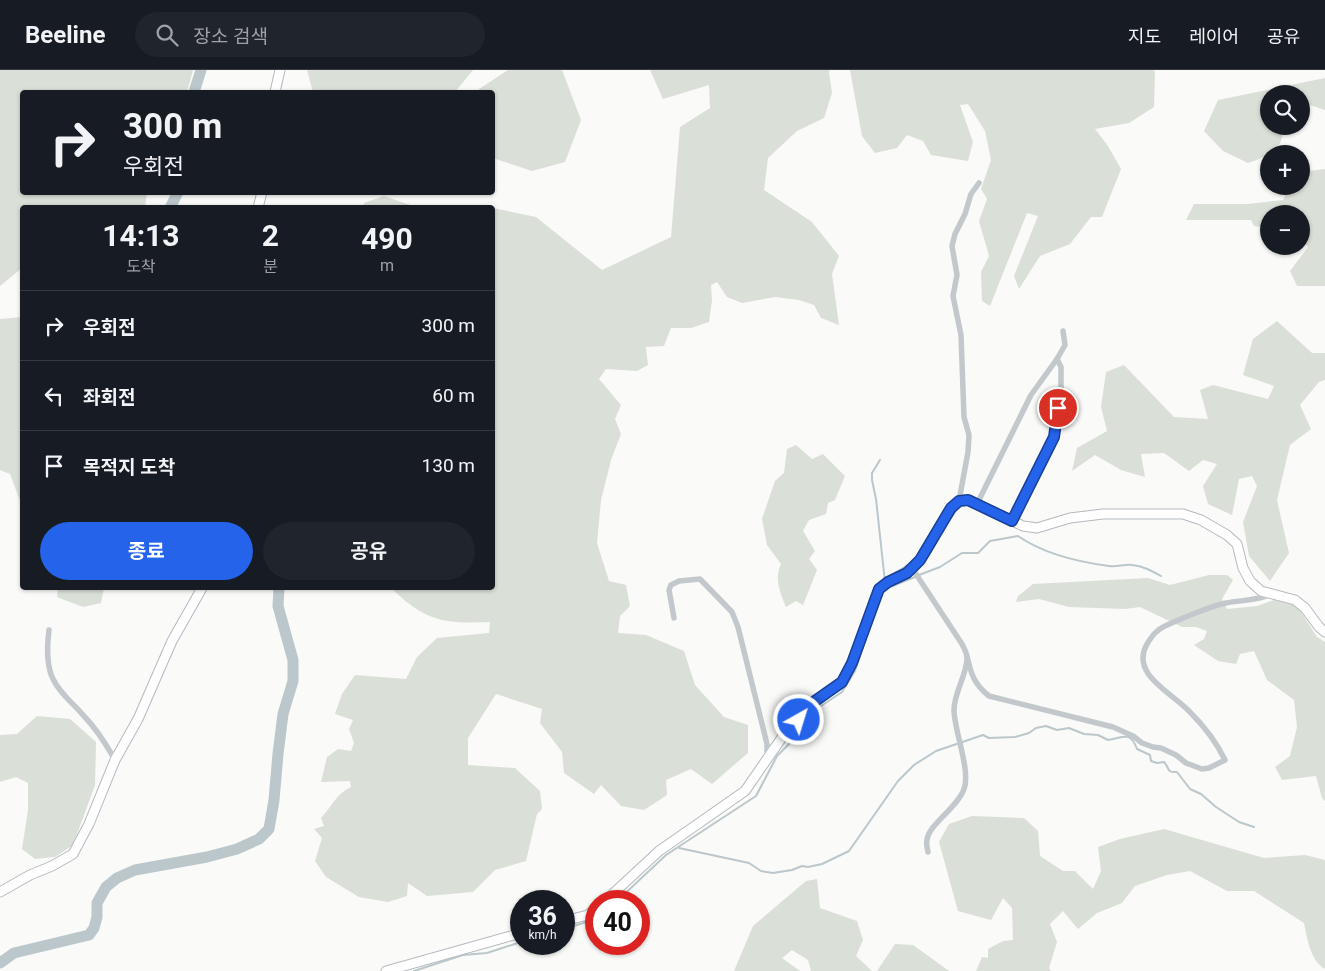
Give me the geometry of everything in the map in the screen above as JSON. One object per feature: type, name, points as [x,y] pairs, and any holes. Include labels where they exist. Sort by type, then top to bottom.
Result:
[{"type":"street","points":[[275,90],[280,70]]},
{"type":"street","points":[[959,501],[968,452],[969,435],[963,410],[961,336],[953,296],[957,275],[952,246],[971,194],[979,183]]},
{"type":"street","points":[[977,504],[1031,395],[1057,359],[1064,345],[1063,331]]},
{"type":"street","points":[[1012,521],[1054,437],[1061,390],[1061,367],[1057,359]]},
{"type":"street","points":[[617,890],[659,851],[745,791],[783,736],[815,701],[842,682],[852,663],[879,589],[886,583],[907,573],[920,560],[951,508],[959,501],[968,500],[1023,526],[1037,528],[1070,518],[1103,514],[1183,514],[1201,520],[1237,544],[1243,568],[1250,581],[1261,591],[1295,600],[1305,608],[1325,632]]},
{"type":"street","points":[[912,568],[962,644],[978,687],[989,696],[1113,727],[1133,736],[1142,743],[1153,748],[1161,748],[1176,755],[1186,763],[1202,769],[1209,768],[1225,760],[1220,748],[1190,711],[1147,674],[1142,664],[1142,652],[1153,634],[1165,626],[1224,604],[1260,598],[1271,594]]},
{"type":"street","points":[[674,618],[671,585],[679,581],[693,579],[700,579],[704,582],[732,612],[738,627],[762,726],[768,760]]},
{"type":"street","points":[[0,892],[73,854],[90,824],[115,760],[138,718],[172,641],[201,590]]},
{"type":"street","points":[[49,630],[46,649],[52,678],[61,693],[84,716],[104,741],[115,760]]},
{"type":"street","points":[[928,852],[926,839],[931,830],[955,804],[965,788],[965,776],[954,710],[955,697],[967,662],[967,656]]},
{"type":"street","points":[[386,971],[510,936]]},
{"type":"shaded area","points":[[0,70],[193,70],[188,90],[20,90],[20,195],[147,195],[145,205],[20,205],[20,270],[0,286]]},
{"type":"shaded area","points":[[307,70],[473,70],[457,90],[312,90]]},
{"type":"shaded area","points":[[508,70],[562,70],[581,120],[565,162],[532,171],[495,159],[495,90],[479,89]]},
{"type":"shaded area","points":[[650,70],[830,70],[832,93],[824,118],[797,131],[768,158],[764,190],[812,222],[839,256],[832,274],[839,325],[821,318],[814,305],[799,300],[775,297],[742,303],[727,297],[717,282],[711,285],[712,301],[709,322],[691,328],[671,328],[664,346],[646,347],[648,365],[637,371],[606,369],[599,379],[621,405],[615,419],[621,434],[611,460],[601,500],[597,543],[609,581],[626,585],[630,606],[620,616],[618,633],[646,635],[684,651],[695,685],[724,717],[748,725],[748,753],[712,784],[691,769],[666,780],[667,795],[644,810],[621,806],[601,785],[594,794],[564,773],[562,752],[540,723],[542,709],[496,694],[468,738],[468,765],[515,768],[540,791],[542,809],[537,814],[526,861],[495,870],[473,892],[427,896],[408,883],[407,896],[388,902],[359,897],[326,877],[315,861],[322,838],[314,829],[324,826],[321,818],[338,796],[351,787],[350,781],[321,782],[327,757],[338,749],[351,751],[354,743],[349,729],[353,720],[335,714],[342,694],[355,675],[406,679],[417,657],[437,638],[489,633],[490,622],[459,622],[436,618],[414,608],[393,590],[495,590],[495,208],[536,217],[602,270],[671,237],[680,127],[710,108],[709,85],[663,99]]},
{"type":"shaded area","points":[[850,70],[1154,70],[1154,107],[1129,123],[1095,129],[1108,146],[1121,169],[1102,217],[1091,217],[1070,244],[1040,256],[1019,289],[1014,276],[1038,216],[1027,213],[990,306],[982,301],[981,272],[989,256],[979,221],[987,199],[981,189],[991,160],[985,131],[968,104],[960,105],[973,142],[968,161],[931,155],[923,141],[907,135],[897,148],[875,153],[862,136]]},
{"type":"shaded area","points":[[1325,78],[1325,110],[1310,105],[1310,85],[1291,85]]},
{"type":"shaded area","points":[[1260,91],[1260,135],[1283,135],[1279,145],[1260,145],[1260,159],[1248,163],[1223,151],[1204,131],[1218,100]]},
{"type":"shaded area","points":[[1325,169],[1325,286],[1297,286],[1290,271],[1302,255],[1310,255],[1310,205],[1260,205],[1260,227],[1254,226],[1251,220],[1186,220],[1194,204],[1248,204],[1283,200],[1286,195],[1310,195],[1310,171]]},
{"type":"shaded area","points":[[384,196],[410,205],[364,205],[364,203]]},
{"type":"shaded area","points":[[20,317],[20,501],[10,474],[0,470],[0,319]]},
{"type":"shaded area","points":[[1277,321],[1312,353],[1325,353],[1325,380],[1319,382],[1300,405],[1311,429],[1290,445],[1277,500],[1289,553],[1270,581],[1249,556],[1243,522],[1257,486],[1252,476],[1239,479],[1232,515],[1208,504],[1203,486],[1217,464],[1203,460],[1189,471],[1164,453],[1141,454],[1145,477],[1121,470],[1095,455],[1072,471],[1077,448],[1107,431],[1101,407],[1106,372],[1124,365],[1174,417],[1208,419],[1200,390],[1213,385],[1268,399],[1274,386],[1243,375],[1253,339]]},
{"type":"shaded area","points":[[796,445],[812,459],[823,454],[845,476],[835,500],[828,503],[826,514],[809,520],[803,531],[815,551],[809,559],[817,570],[803,605],[796,601],[786,607],[778,580],[781,564],[767,545],[762,519],[775,481],[784,473],[787,449]]},
{"type":"shaded area","points":[[1209,575],[1227,575],[1233,580],[1222,599],[1227,609],[1257,606],[1274,600],[1297,606],[1317,637],[1325,642],[1325,801],[1322,798],[1316,776],[1282,780],[1275,767],[1290,756],[1297,727],[1294,700],[1267,680],[1254,651],[1240,654],[1236,664],[1218,661],[1194,645],[1204,639],[1207,631],[1196,627],[1182,627],[1140,607],[1125,609],[1069,607],[1039,599],[1016,602],[1018,596],[1033,584],[1148,578],[1170,585]]},
{"type":"shaded area","points":[[58,590],[104,590],[101,603],[83,607],[57,597]]},
{"type":"shaded area","points":[[37,716],[70,719],[96,742],[95,785],[73,845],[55,857],[35,859],[22,849],[28,810],[28,783],[16,777],[0,782],[0,735],[17,734]]},
{"type":"shaded area","points":[[972,816],[1024,818],[1038,831],[1040,856],[1063,871],[1075,871],[1093,889],[1101,871],[1098,847],[1120,839],[1164,829],[1264,858],[1305,855],[1325,860],[1325,969],[1313,954],[1304,923],[1254,891],[1227,891],[1190,871],[1167,875],[1135,886],[1122,903],[1097,913],[1078,929],[1063,911],[1050,924],[1057,942],[1049,968],[1051,971],[976,971],[982,957],[988,958],[988,949],[1003,941],[1013,940],[1012,908],[1003,898],[991,920],[958,911],[939,842],[949,824]]},
{"type":"shaded area","points":[[817,879],[820,908],[857,921],[863,940],[856,956],[872,971],[811,971],[808,960],[792,950],[782,958],[800,971],[734,971],[753,926],[806,881]]},
{"type":"shaded area","points":[[895,944],[913,945],[949,971],[877,971]]},
{"type":"waterway","points":[[195,90],[201,70]]},
{"type":"waterway","points":[[172,205],[176,195]]},
{"type":"waterway","points":[[880,460],[872,473],[872,480],[876,499],[885,582]]},
{"type":"waterway","points":[[919,575],[940,567],[962,553],[978,553],[990,541],[1018,536],[1039,548],[1062,556],[1109,566],[1136,566],[1161,576]]},
{"type":"waterway","points":[[881,596],[885,589],[915,577]]},
{"type":"waterway","points":[[0,963],[14,953],[89,935],[94,928],[97,917],[97,903],[106,887],[117,878],[135,870],[207,857],[237,849],[259,839],[269,829],[283,714],[293,681],[293,660],[278,606],[279,590]]},
{"type":"waterway","points":[[629,890],[666,855],[756,796],[777,756],[804,729],[807,720],[818,708],[842,692],[855,671],[866,638]]},
{"type":"waterway","points":[[679,848],[749,863],[761,871],[773,873],[792,870],[802,866],[808,867],[822,864],[849,851],[898,781],[914,765],[936,751],[983,735],[989,738],[1015,737],[1046,726],[1057,730],[1069,728],[1084,734],[1098,735],[1108,740],[1129,737],[1137,749],[1150,755],[1151,761],[1157,763],[1164,762],[1170,771],[1177,772],[1190,789],[1201,794],[1216,807],[1239,822],[1254,827]]},
{"type":"waterway","points":[[575,926],[585,922]]},
{"type":"waterway","points":[[414,971],[463,955],[487,953],[510,946]]},
{"type":"route","points":[[799,720],[815,701],[842,682],[852,663],[879,589],[884,584],[907,573],[920,560],[951,508],[959,501],[968,500],[1012,521],[1054,437],[1058,408]]}]
